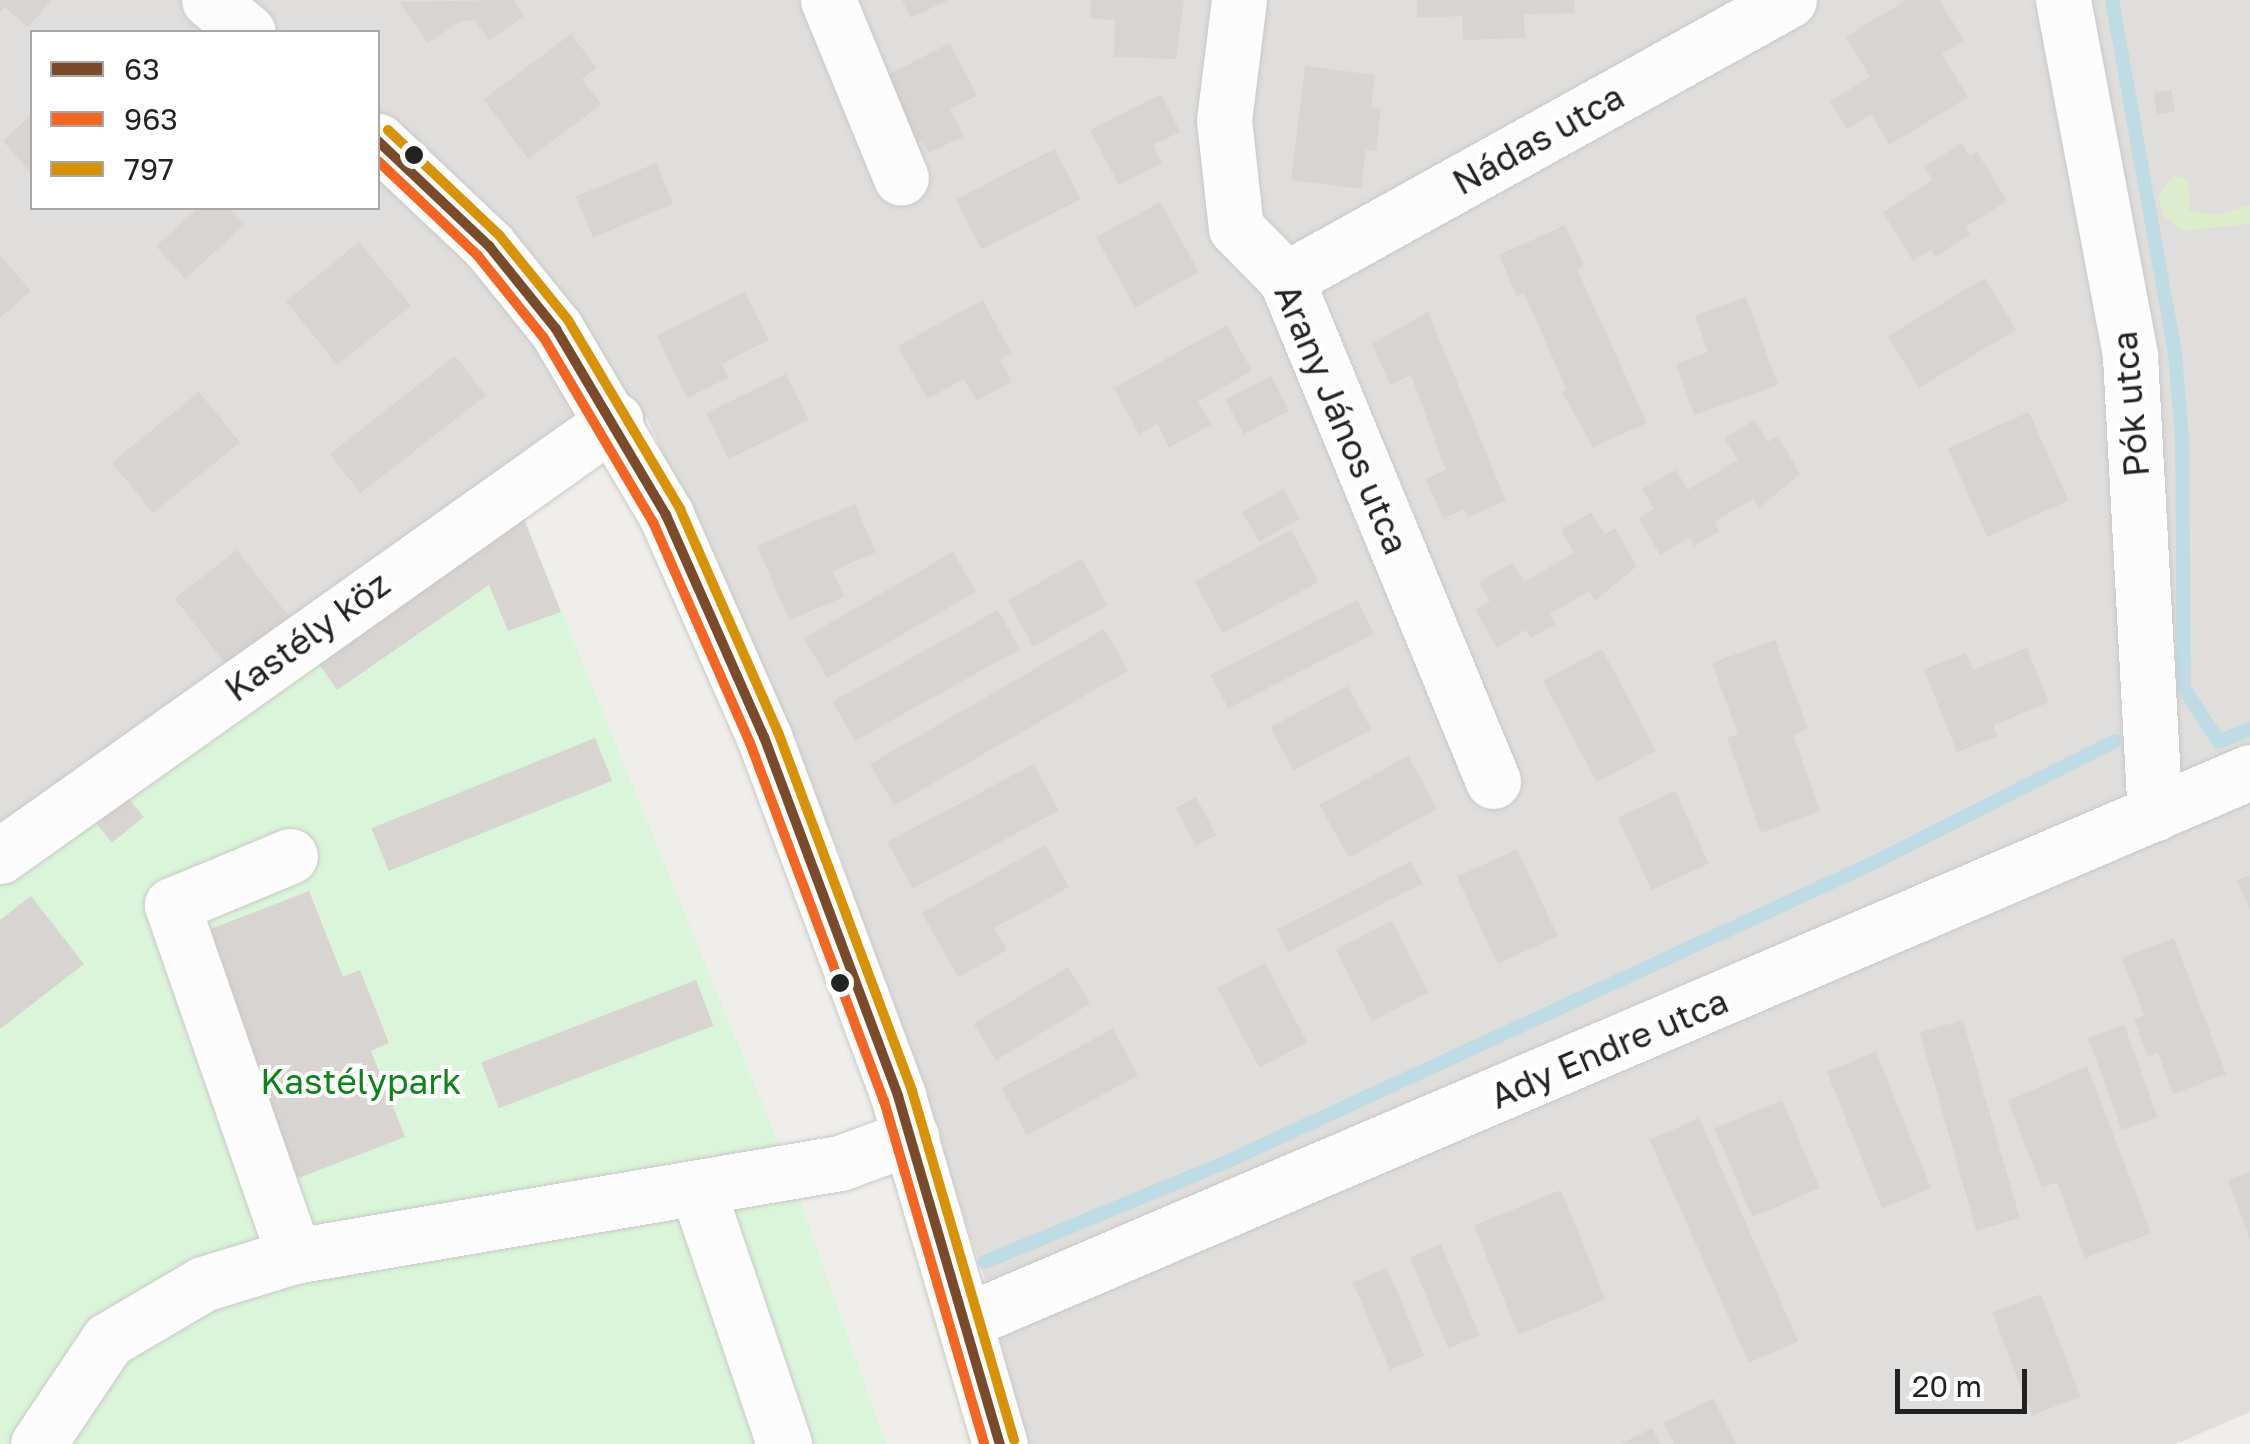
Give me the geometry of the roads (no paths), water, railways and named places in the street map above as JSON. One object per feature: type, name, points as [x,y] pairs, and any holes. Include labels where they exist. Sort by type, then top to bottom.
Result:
[{"type":"street","points":[[210,0],[246,30]]},
{"type":"street","points":[[828,0],[901,178]]},
{"type":"street","name":"Arany János utca","points":[[1240,0],[1224,120],[1236,228],[1286,278],[1492,781]]},
{"type":"street","name":"Nádas utca","points":[[1286,278],[1789,0]]},
{"type":"street","name":"Pók utca","points":[[2063,0],[2130,356],[2155,814]]},
{"type":"street","points":[[380,144],[489,246],[556,328],[615,420],[666,515],[764,737],[910,1136],[1000,1444]]},
{"type":"street","name":"Kastély köz","points":[[0,856],[615,420]]},
{"type":"street","name":"Ady Endre utca","points":[[966,1321],[2250,772]]},
{"type":"street","points":[[290,856],[172,905],[294,1256]]},
{"type":"street","points":[[38,1444],[108,1340],[203,1284],[294,1256],[840,1163],[910,1136]]},
{"type":"street","points":[[698,1188],[784,1444]]},
{"type":"waterway","points":[[2112,0],[2175,354],[2182,438],[2184,688],[2219,742],[2250,729]]},
{"type":"waterway","points":[[985,1262],[1222,1164],[1871,864],[2115,741]]},
{"type":"park label","name":"Kastélypark","points":[[361,1081]]}]
